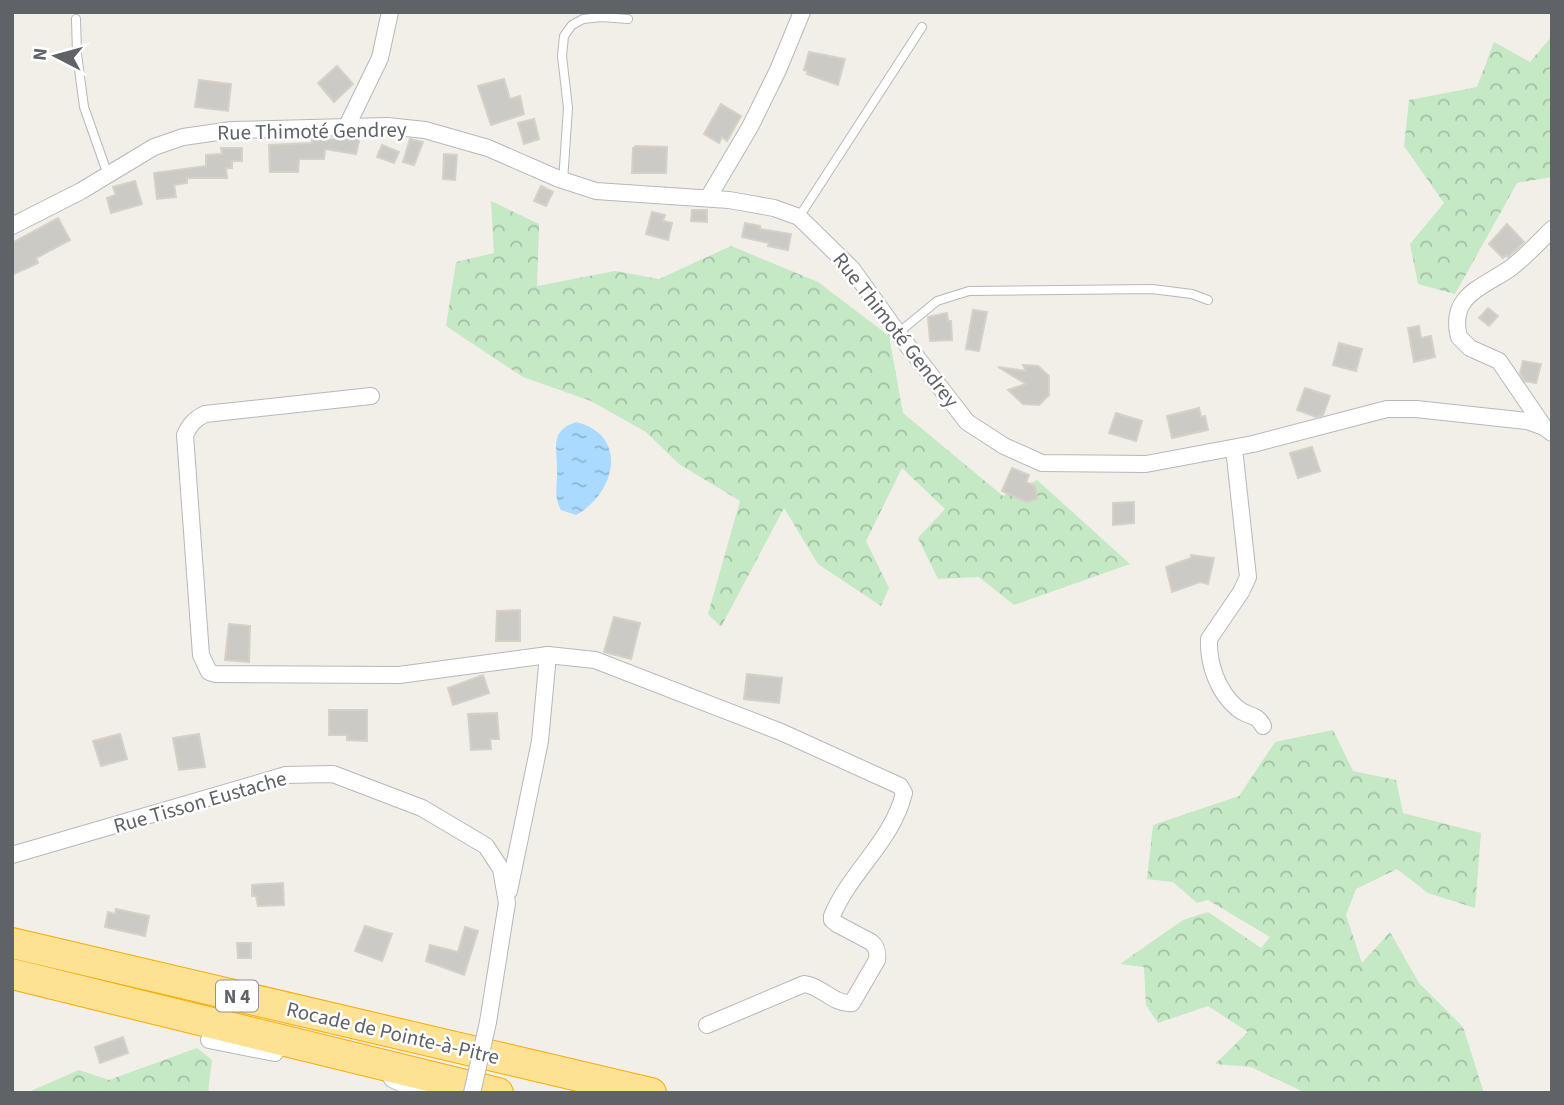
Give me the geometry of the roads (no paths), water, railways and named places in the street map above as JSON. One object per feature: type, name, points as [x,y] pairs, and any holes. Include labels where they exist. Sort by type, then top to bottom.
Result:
[{"type":"highway","name":"Rocade de Pointe-à-Pitre","points":[[12,943],[651,1093]]},
{"type":"highway","name":"Rocade de Pointe-à-Pitre","points":[[12,974],[498,1093]]},
{"type":"street","points":[[346,128],[380,58],[390,12]]},
{"type":"street","points":[[708,198],[750,127],[802,12]]},
{"type":"street","name":"Rue Thimoté Gendrey","points":[[12,226],[108,175],[154,147],[183,137],[233,130],[387,126],[425,130],[488,148],[563,181],[596,191],[708,198],[775,208],[799,217],[852,269],[967,422],[1004,446],[1042,463],[1146,464],[1234,448],[1387,409],[1416,409],[1527,421],[1548,430]]},
{"type":"street","points":[[1548,430],[1499,361],[1464,343],[1457,329],[1458,311],[1469,294],[1513,266],[1552,229]]},
{"type":"street","points":[[372,396],[205,414],[189,426],[185,435],[201,655],[209,672],[399,675],[548,655],[596,660],[781,732],[900,786],[904,793],[887,831],[832,916],[832,920],[837,924],[871,942],[878,953],[877,960],[852,1003],[839,1002],[818,988],[804,984],[708,1025]]},
{"type":"street","points":[[1234,448],[1248,577],[1209,639],[1208,647],[1220,689],[1239,710],[1256,715],[1263,726]]},
{"type":"street","points":[[507,903],[540,741],[548,655]]},
{"type":"street","name":"Rue Tisson Eustache","points":[[12,855],[286,775],[333,774],[422,808],[486,846],[501,869],[507,903],[488,1022],[472,1093]]},
{"type":"street","points":[[209,1040],[383,1075],[421,1093]]},
{"type":"lane","points":[[76,19],[77,54],[84,107],[108,175]]},
{"type":"lane","points":[[563,181],[568,108],[562,56],[564,36],[572,25],[583,19],[628,19]]},
{"type":"lane","points":[[799,217],[922,27]]},
{"type":"lane","points":[[898,333],[937,301],[969,291],[1152,289],[1192,294],[1208,300]]},
{"type":"water","points":[[576,422],[593,429],[604,439],[610,452],[611,466],[600,493],[589,506],[576,515],[561,510],[559,505],[556,494],[556,446],[562,430]]}]
